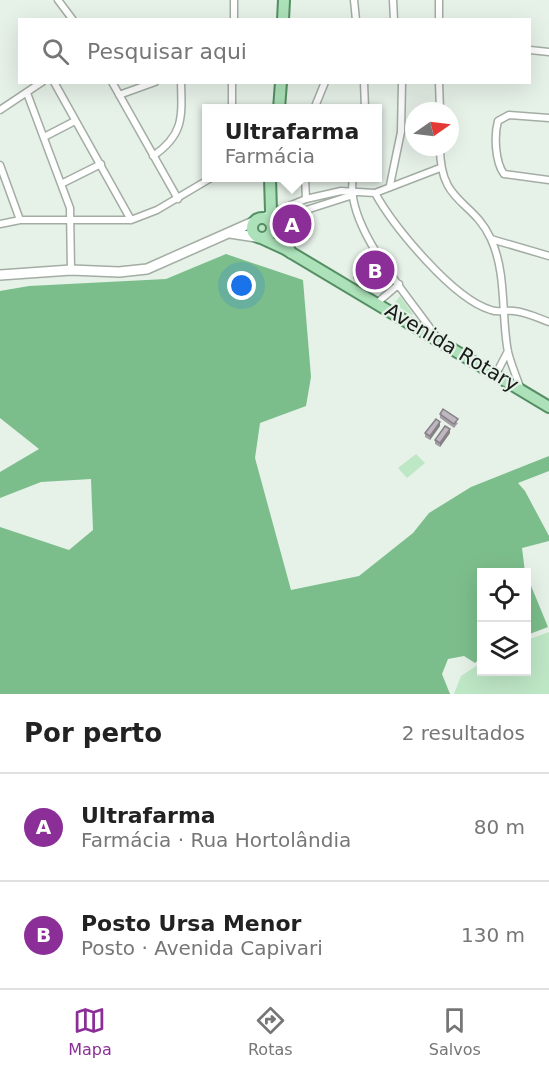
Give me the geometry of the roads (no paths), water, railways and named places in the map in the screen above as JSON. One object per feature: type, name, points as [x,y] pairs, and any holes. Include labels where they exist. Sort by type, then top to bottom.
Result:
[{"type":"main road","points":[[283,18],[284,0]]},
{"type":"main road","points":[[279,104],[281,84]]},
{"type":"main road","points":[[259,238],[252,232],[269,182]]},
{"type":"main road","points":[[270,182],[273,216],[291,253]]},
{"type":"main road","points":[[0,275],[71,270],[119,272],[147,268],[256,220],[269,220],[272,226],[269,235],[259,238],[225,234]]},
{"type":"main road","name":"Avenida Rotary","points":[[259,238],[291,253],[377,303],[520,387],[549,407]]},
{"type":"street","points":[[58,0],[72,18]]},
{"type":"street","points":[[234,0],[234,18]]},
{"type":"street","points":[[354,0],[356,18]]},
{"type":"street","points":[[393,0],[394,18]]},
{"type":"street","points":[[439,0],[439,18]]},
{"type":"street","points":[[531,50],[549,52]]},
{"type":"street","points":[[0,110],[39,84]]},
{"type":"street","points":[[55,84],[131,219]]},
{"type":"street","points":[[113,84],[178,199]]},
{"type":"street","points":[[119,95],[149,84]]},
{"type":"street","points":[[153,156],[169,145],[177,132],[181,111],[181,84]]},
{"type":"street","points":[[232,84],[232,104]]},
{"type":"street","points":[[316,104],[324,84]]},
{"type":"street","points":[[364,84],[366,104]]},
{"type":"street","points":[[390,185],[401,132],[402,84]]},
{"type":"street","points":[[439,84],[440,102]]},
{"type":"street","points":[[27,93],[63,183],[71,219],[71,270]]},
{"type":"street","points":[[549,118],[509,115],[502,117],[497,124],[500,170],[507,176],[549,180]]},
{"type":"street","points":[[44,136],[75,121]]},
{"type":"street","points":[[440,156],[440,168],[446,185],[491,239],[506,311],[508,351],[520,387]]},
{"type":"street","points":[[63,183],[101,164]]},
{"type":"street","points":[[0,168],[20,220]]},
{"type":"street","points":[[273,216],[306,199],[359,192],[375,193],[390,185],[440,168]]},
{"type":"street","points":[[0,224],[20,220],[131,219],[178,199],[204,182]]},
{"type":"street","points":[[305,182],[306,199]]},
{"type":"street","points":[[352,182],[351,193],[366,232],[437,338]]},
{"type":"street","points":[[256,220],[351,193]]},
{"type":"street","points":[[375,193],[389,219],[453,284],[490,310],[514,311],[549,322]]},
{"type":"street","points":[[491,239],[549,256]]},
{"type":"street","points":[[377,303],[399,284]]},
{"type":"street","points":[[496,374],[508,351]]},
{"type":"place","name":"Ultrafarma","points":[[292,224]]},
{"type":"place","name":"Posto Ursa Menor","points":[[375,270]]}]
